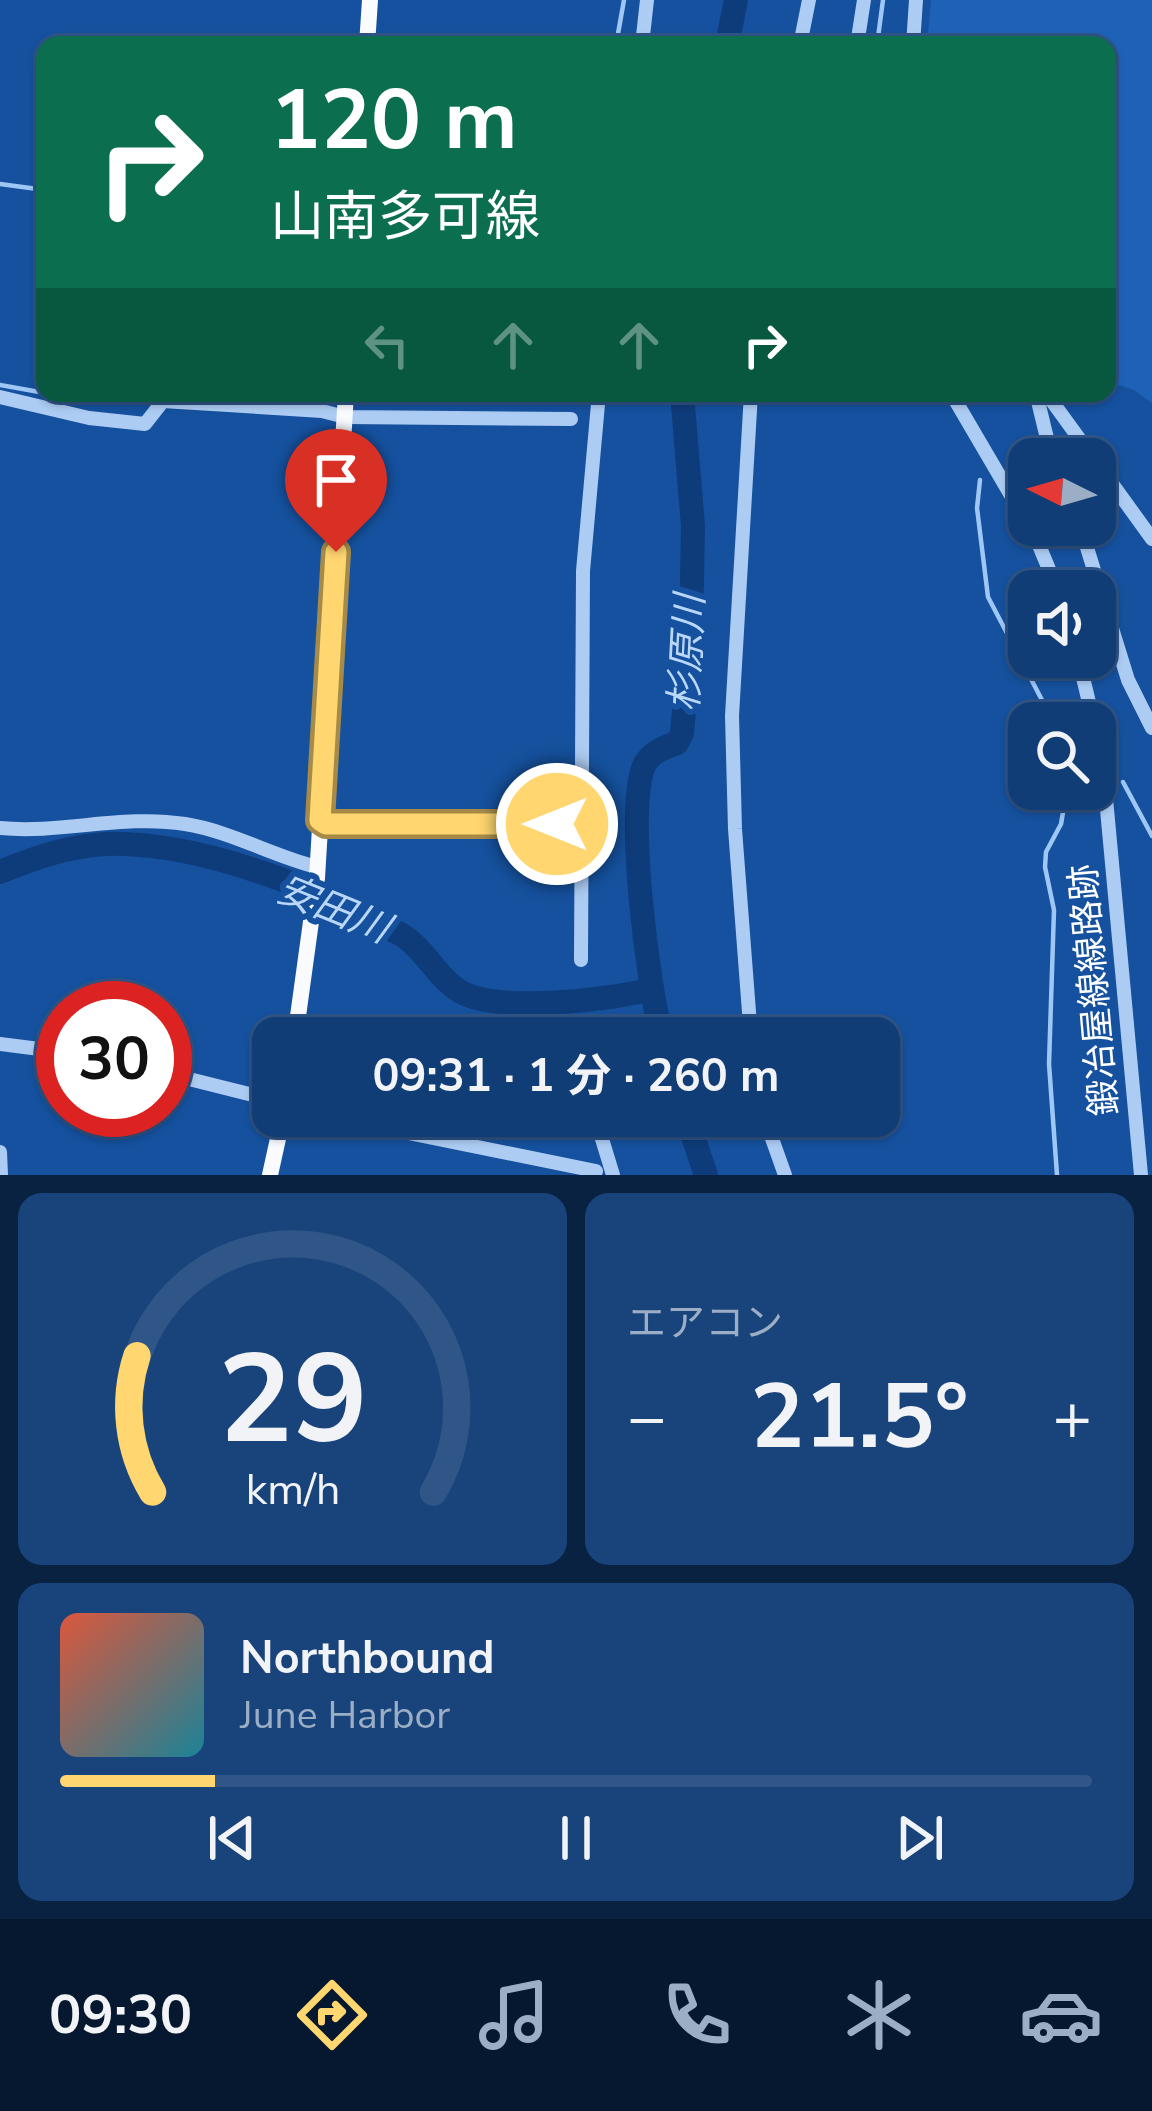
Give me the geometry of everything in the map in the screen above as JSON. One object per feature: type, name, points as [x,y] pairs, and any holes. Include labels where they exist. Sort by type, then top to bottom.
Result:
[{"type":"main road","points":[[368,36],[370,0]]},
{"type":"main road","points":[[298,1017],[314,911],[346,402]]},
{"type":"main road","points":[[270,1175],[278,1137]]},
{"type":"street","points":[[642,36],[647,0]]},
{"type":"street","points":[[802,36],[809,0]]},
{"type":"street","points":[[858,36],[864,0]]},
{"type":"street","points":[[914,36],[916,0]]},
{"type":"street","points":[[0,397],[89,418],[145,424],[162,402]]},
{"type":"street","points":[[179,402],[322,411],[345,417],[571,419]]},
{"type":"street","points":[[580,960],[584,572],[598,402]]},
{"type":"street","points":[[749,1017],[732,716],[750,402]]},
{"type":"street","points":[[956,402],[1036,538],[1049,570]]},
{"type":"street","points":[[1038,402],[1047,438]]},
{"type":"street","points":[[1053,402],[1079,438]]},
{"type":"street","points":[[1116,488],[1152,538]]},
{"type":"street","points":[[1087,546],[1128,680],[1152,728]]},
{"type":"street","name":"鍛冶屋線線路跡","points":[[1107,810],[1141,1175]]},
{"type":"street","points":[[0,828],[34,831],[130,819],[188,824],[317,872]]},
{"type":"street","points":[[320,820],[326,824],[557,824]]},
{"type":"street","points":[[0,1044],[36,1049]]},
{"type":"street","points":[[192,1080],[252,1095]]},
{"type":"street","points":[[427,1137],[596,1172]]},
{"type":"street","points":[[601,1137],[613,1175]]},
{"type":"street","points":[[771,1137],[785,1175]]},
{"type":"street","points":[[0,1152],[1,1175]]},
{"type":"shaded area","points":[[931,0],[1152,0],[1152,403],[1116,384],[1116,36],[928,36]]},
{"type":"waterway","points":[[618,36],[624,0]]},
{"type":"waterway","name":"杉原川","points":[[729,36],[736,0]]},
{"type":"waterway","points":[[878,36],[883,0]]},
{"type":"waterway","points":[[0,184],[36,189]]},
{"type":"waterway","points":[[0,385],[36,391]]},
{"type":"waterway","name":"杉原川","points":[[658,1017],[645,940],[637,814],[646,762],[677,743],[682,733],[693,526],[683,402]]},
{"type":"waterway","points":[[980,480],[977,508],[988,597],[1043,702]]},
{"type":"waterway","points":[[1123,782],[1152,836]]},
{"type":"waterway","points":[[1057,1175],[1049,1064],[1054,910],[1045,867],[1046,852],[1063,810]]},
{"type":"waterway","name":"安田川","points":[[0,872],[92,845],[180,851],[259,872],[370,918],[402,935],[453,986],[478,998],[555,1002],[652,989]]},
{"type":"waterway","name":"杉原川","points":[[693,1137],[706,1175]]},
{"type":"route","points":[[336,552],[320,820],[326,824],[557,824]]}]
